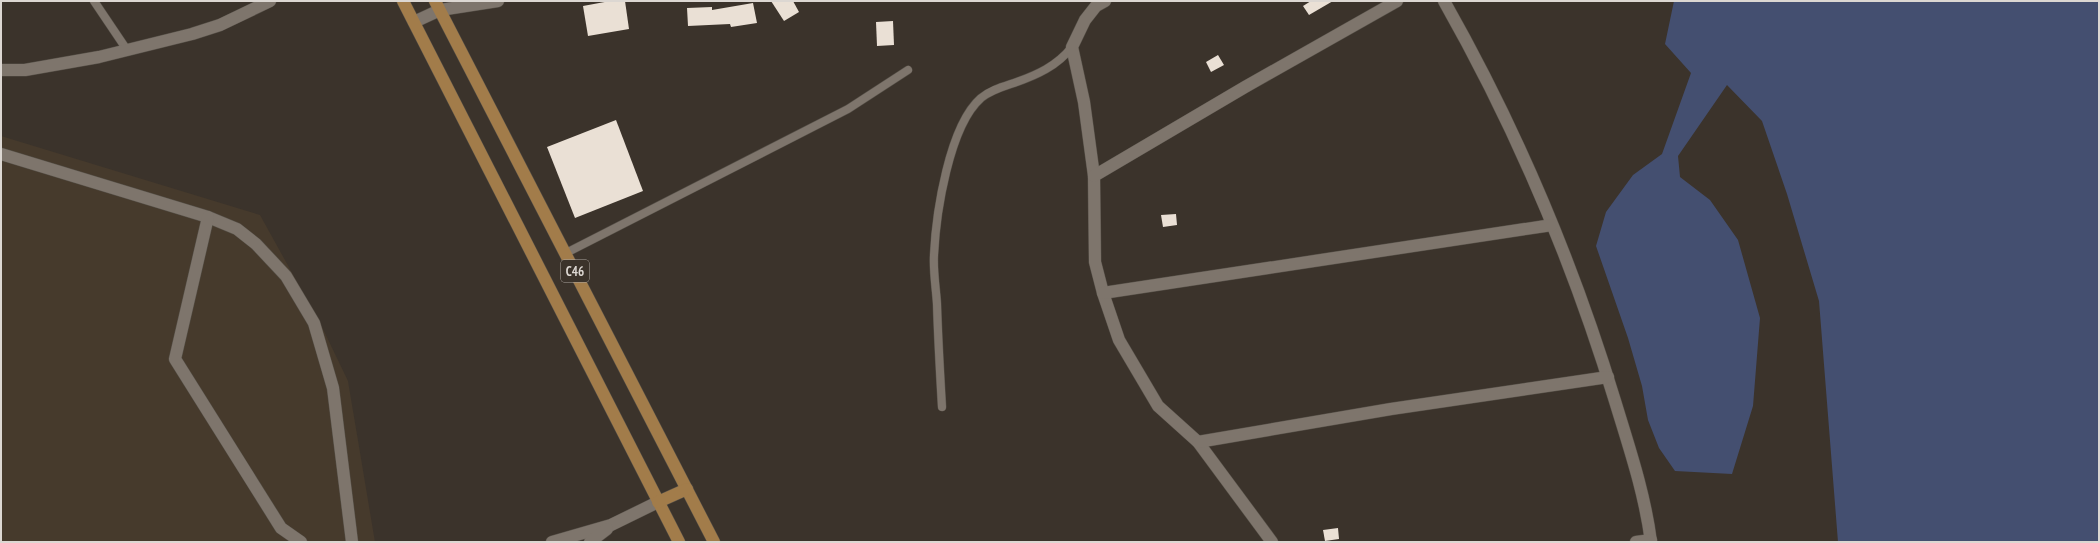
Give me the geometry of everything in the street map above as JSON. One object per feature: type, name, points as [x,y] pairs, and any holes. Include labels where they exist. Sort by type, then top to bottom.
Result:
[{"type":"main road","name":"C46","points":[[403,1],[679,542]]},
{"type":"main road","name":"C46","points":[[438,5],[714,542]]},
{"type":"main road","points":[[658,502],[688,489]]},
{"type":"street","points":[[1,70],[25,70],[99,57],[192,34],[220,25],[270,1]]},
{"type":"street","points":[[414,22],[438,5],[498,1]]},
{"type":"street","points":[[1094,176],[1245,87],[1397,1]]},
{"type":"street","points":[[1444,1],[1480,65],[1552,225],[1578,291],[1608,377],[1634,464],[1651,541],[1636,542]]},
{"type":"street","points":[[1098,3],[1085,20],[1072,47],[1084,102],[1094,176],[1095,262],[1103,293],[1119,340],[1158,406],[1198,442],[1272,542]]},
{"type":"street","points":[[1,154],[208,217],[237,229],[256,244],[286,276],[314,323],[333,388],[352,542]]},
{"type":"street","points":[[208,217],[175,359],[281,528],[300,542]]},
{"type":"street","points":[[1103,293],[1552,225]]},
{"type":"street","points":[[1198,442],[1391,409],[1608,377]]},
{"type":"street","points":[[552,542],[611,525],[658,502]]},
{"type":"street","points":[[590,542],[611,525]]},
{"type":"lane","points":[[94,1],[127,50]]},
{"type":"lane","points":[[942,407],[934,255],[941,203],[949,161],[957,134],[968,113],[981,98],[996,89],[1036,75],[1061,60],[1072,47]]},
{"type":"lane","points":[[566,253],[848,109],[908,70]]},
{"type":"shaded area","points":[[1,136],[260,215],[322,327],[348,381],[375,542],[1,542]]},
{"type":"water","points":[[1674,1],[2099,1],[2099,542],[1838,542],[1819,301],[1787,194],[1762,121],[1727,85],[1678,156],[1680,177],[1710,200],[1738,240],[1760,318],[1753,406],[1732,474],[1675,471],[1659,448],[1648,420],[1642,386],[1628,338],[1596,246],[1606,212],[1633,175],[1662,154],[1691,73],[1665,44]]},
{"type":"building","points":[[610,1],[625,1],[629,29],[588,36],[583,6]]},
{"type":"building","points":[[771,1],[793,1],[799,12],[784,21]]},
{"type":"building","points":[[1311,1],[1333,1],[1309,15],[1303,6]]},
{"type":"building","points":[[753,3],[757,23],[731,27],[730,24],[688,26],[687,8],[712,7],[712,10]]},
{"type":"building","points":[[893,21],[894,45],[877,46],[876,22]]},
{"type":"building","points":[[1218,55],[1224,65],[1211,72],[1206,62]]},
{"type":"building","points":[[616,120],[643,191],[575,218],[547,147]]},
{"type":"building","points":[[1176,214],[1177,225],[1163,227],[1161,215]]},
{"type":"building","points":[[1338,528],[1339,539],[1325,541],[1323,530]]}]
